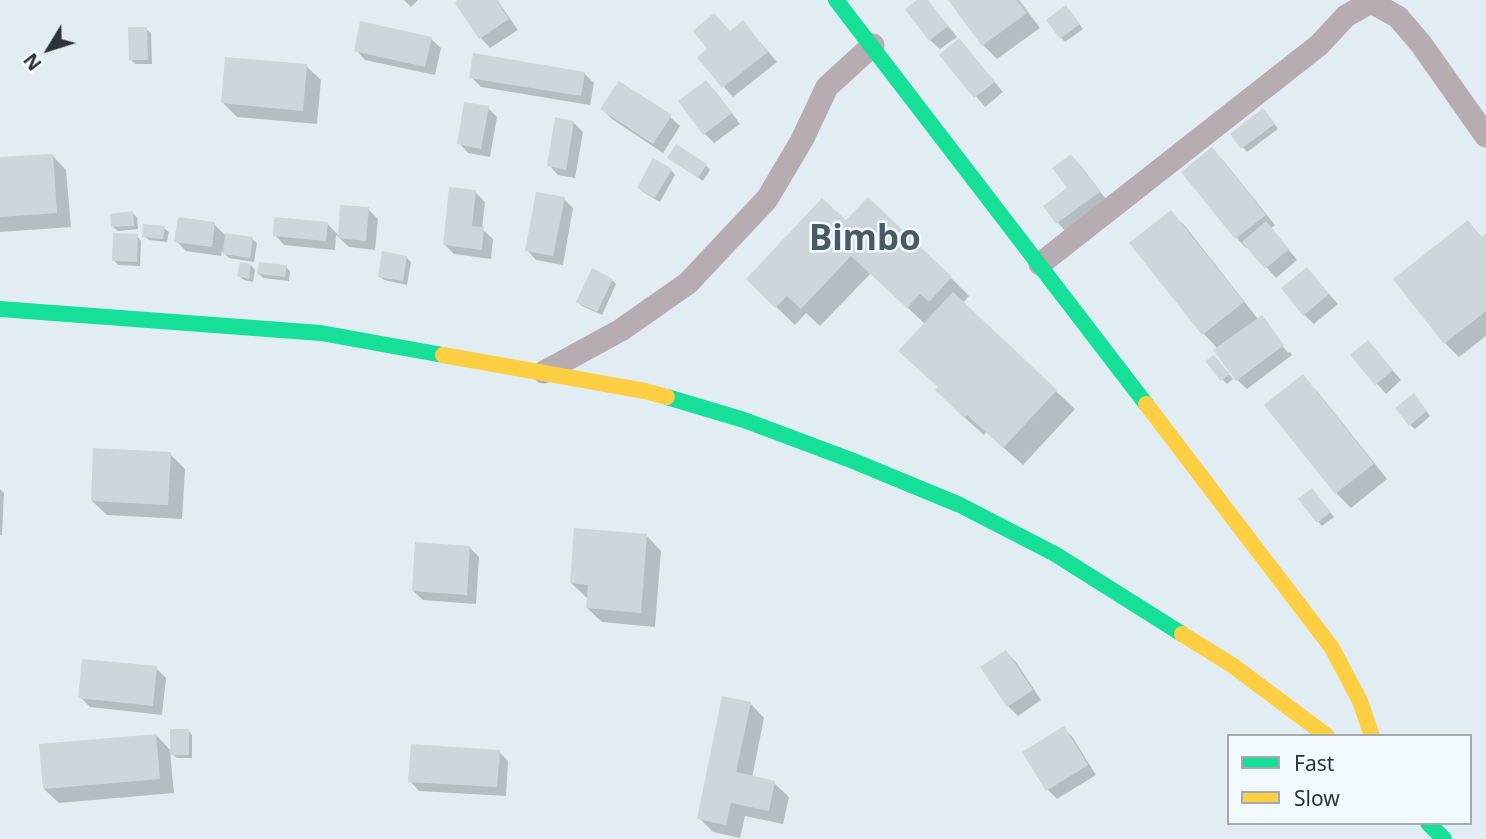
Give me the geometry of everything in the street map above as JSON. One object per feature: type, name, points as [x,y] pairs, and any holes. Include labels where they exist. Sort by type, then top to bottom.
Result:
[{"type":"main road","points":[[836,0],[1332,648],[1351,681],[1371,734]]},
{"type":"main road","points":[[0,309],[321,333],[645,391],[744,420],[960,505],[1055,554],[1232,665],[1323,734]]},
{"type":"main road","points":[[1430,825],[1444,839]]},
{"type":"street","points":[[1040,264],[1319,45],[1339,8],[1373,1],[1398,18],[1421,44],[1486,136]]},
{"type":"street","points":[[544,372],[621,330],[688,283],[767,199],[802,140],[827,87],[873,45]]},
{"type":"building","points":[[458,0],[496,0],[509,19],[479,39],[455,3]]},
{"type":"building","points":[[917,0],[928,0],[948,26],[929,41],[905,9]]},
{"type":"building","points":[[948,0],[1017,0],[1027,13],[982,46]]},
{"type":"building","points":[[1066,5],[1080,24],[1060,39],[1046,20]]},
{"type":"building","points":[[714,13],[730,31],[743,20],[768,52],[722,88],[697,57],[707,49],[693,31]]},
{"type":"building","points":[[360,21],[432,37],[425,67],[354,51]]},
{"type":"building","points":[[128,27],[147,27],[148,60],[129,60]]},
{"type":"building","points":[[959,38],[995,82],[974,98],[939,55]]},
{"type":"building","points":[[473,53],[585,72],[581,96],[469,78]]},
{"type":"building","points":[[225,57],[307,64],[303,111],[221,103]]},
{"type":"building","points":[[706,80],[732,113],[703,135],[678,101]]},
{"type":"building","points":[[619,81],[672,115],[653,144],[600,109]]},
{"type":"building","points":[[464,102],[489,106],[481,149],[457,144]]},
{"type":"building","points":[[1263,108],[1275,124],[1241,149],[1230,134]]},
{"type":"building","points":[[555,117],[574,121],[566,170],[547,166]]},
{"type":"building","points":[[676,144],[707,164],[698,178],[667,158]]},
{"type":"building","points":[[1212,147],[1266,215],[1235,239],[1181,172]]},
{"type":"building","points":[[53,154],[57,213],[0,217],[0,157]]},
{"type":"building","points":[[1071,154],[1100,192],[1056,224],[1043,206],[1067,188],[1052,168]]},
{"type":"building","points":[[653,158],[672,169],[655,198],[637,188]]},
{"type":"building","points":[[449,187],[476,190],[472,226],[484,227],[482,250],[443,245]]},
{"type":"building","points":[[536,192],[565,197],[553,256],[525,251]]},
{"type":"building","points":[[868,197],[952,277],[929,302],[920,294],[907,308],[851,256],[801,309],[787,296],[775,308],[746,279],[822,198],[846,220]]},
{"type":"building","points":[[340,205],[369,207],[366,241],[338,238]]},
{"type":"building","points":[[1171,210],[1244,302],[1202,335],[1129,243]]},
{"type":"building","points":[[133,211],[134,226],[111,227],[110,214]]},
{"type":"building","points":[[178,217],[215,222],[212,247],[174,242]]},
{"type":"building","points":[[274,217],[328,222],[326,241],[273,236]]},
{"type":"building","points":[[1468,220],[1481,237],[1486,233],[1486,311],[1444,344],[1393,279]]},
{"type":"building","points":[[1266,221],[1289,249],[1265,269],[1242,242]]},
{"type":"building","points":[[143,224],[165,226],[163,239],[142,237]]},
{"type":"building","points":[[113,233],[138,234],[137,262],[112,261]]},
{"type":"building","points":[[225,233],[253,237],[250,258],[223,254]]},
{"type":"building","points":[[382,251],[407,256],[403,281],[378,277]]},
{"type":"building","points":[[240,262],[251,264],[249,279],[237,276]]},
{"type":"building","points":[[259,262],[287,265],[285,277],[257,274]]},
{"type":"building","points":[[1307,267],[1329,294],[1303,316],[1281,288]]},
{"type":"building","points":[[592,268],[613,279],[597,312],[576,302]]},
{"type":"building","points":[[953,292],[1057,390],[1003,448],[967,415],[964,418],[935,390],[938,387],[898,351]]},
{"type":"building","points":[[1262,315],[1284,345],[1236,381],[1213,350]]},
{"type":"building","points":[[1368,340],[1393,370],[1375,385],[1350,355]]},
{"type":"building","points":[[1214,355],[1230,374],[1221,381],[1205,361]]},
{"type":"building","points":[[1303,374],[1374,464],[1335,494],[1264,405]]},
{"type":"building","points":[[1414,393],[1427,411],[1409,426],[1395,408]]},
{"type":"building","points":[[93,448],[171,452],[168,505],[91,501]]},
{"type":"building","points":[[1312,488],[1331,512],[1317,523],[1298,499]]},
{"type":"building","points":[[574,528],[647,534],[641,613],[586,608],[588,585],[570,583]]},
{"type":"building","points":[[415,542],[470,546],[467,595],[412,591]]},
{"type":"building","points":[[1006,650],[1033,690],[1007,707],[980,667]]},
{"type":"building","points":[[82,659],[157,666],[153,706],[78,698]]},
{"type":"building","points":[[722,696],[751,702],[736,772],[775,781],[769,811],[731,803],[726,825],[697,819]]},
{"type":"building","points":[[1064,726],[1088,765],[1046,791],[1022,752]]},
{"type":"building","points":[[170,729],[189,729],[189,755],[170,755]]},
{"type":"building","points":[[156,734],[160,779],[43,789],[39,744]]},
{"type":"building","points":[[411,744],[500,750],[497,787],[408,782]]},
{"type":"traffic: fast","points":[[836,0],[1146,404]]},
{"type":"traffic: fast","points":[[0,309],[321,333],[443,355]]},
{"type":"traffic: fast","points":[[667,397],[744,420],[960,505],[1055,554],[1182,634]]},
{"type":"traffic: fast","points":[[1430,825],[1444,839]]},
{"type":"traffic: slow","points":[[443,355],[667,397]]},
{"type":"traffic: slow","points":[[1146,404],[1332,648],[1360,701],[1371,734]]},
{"type":"traffic: slow","points":[[1182,634],[1232,665],[1324,734]]},
{"type":"district","name":"Bimbo","points":[[865,240]]}]
